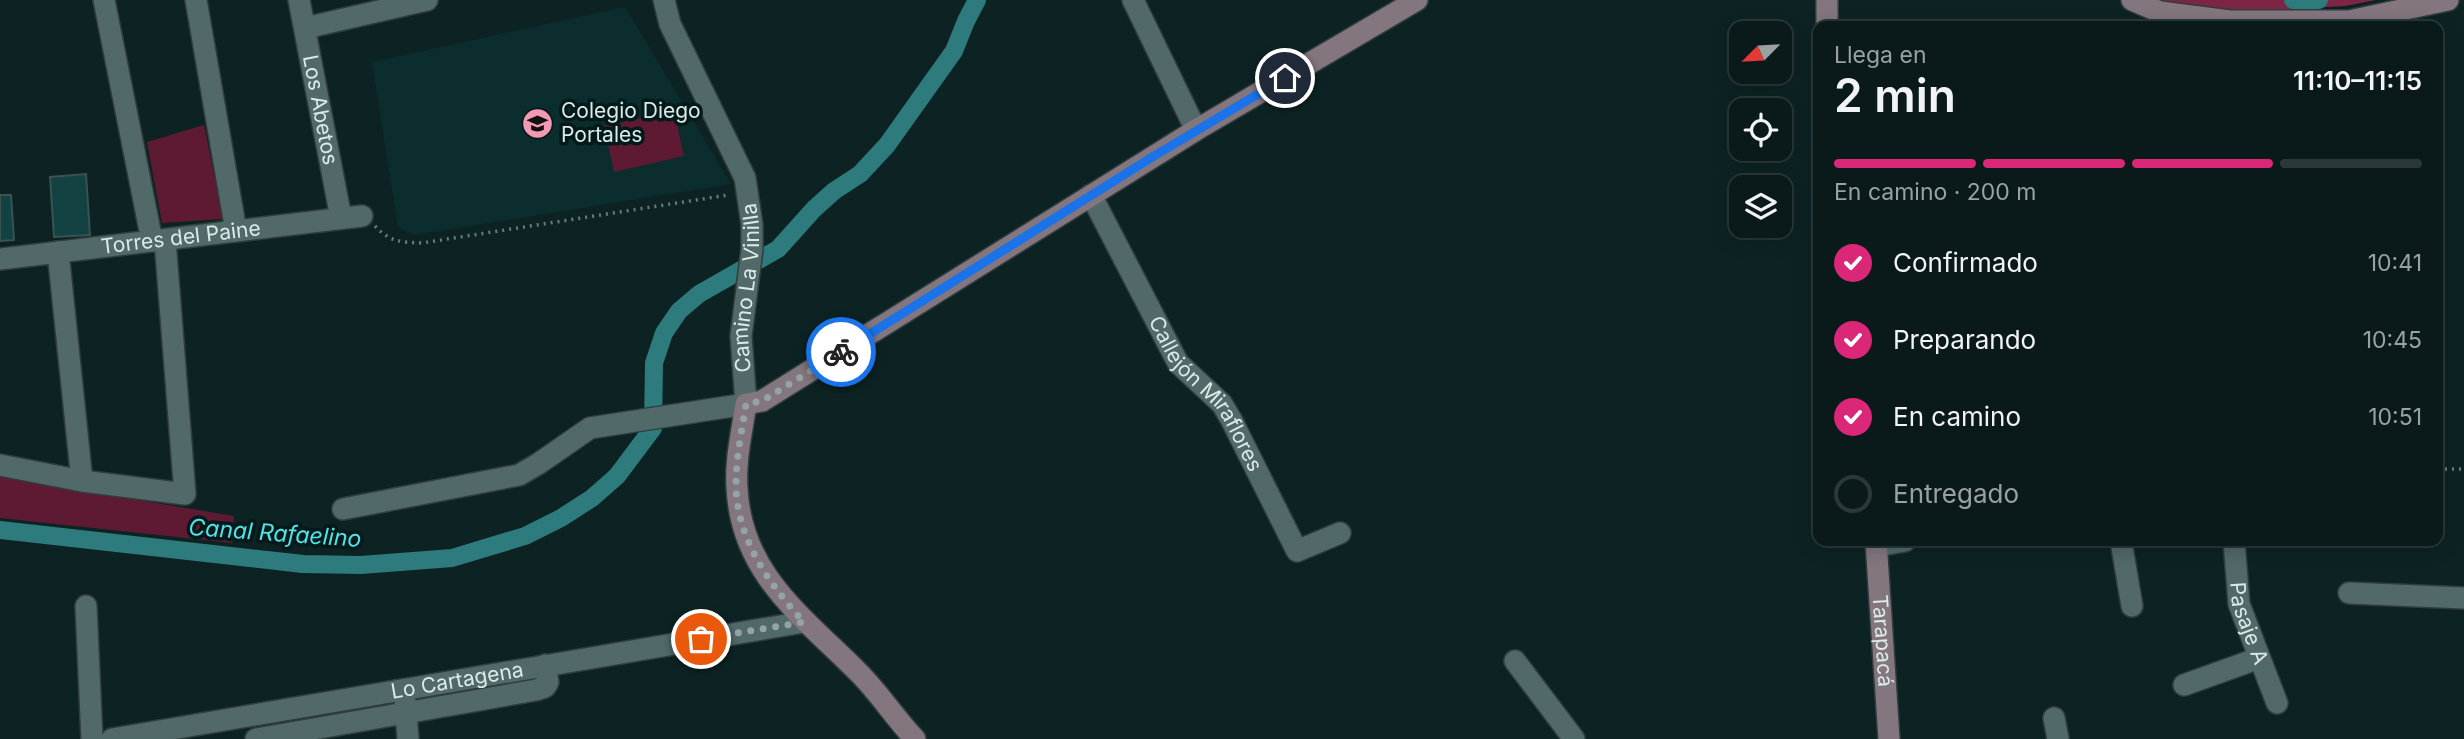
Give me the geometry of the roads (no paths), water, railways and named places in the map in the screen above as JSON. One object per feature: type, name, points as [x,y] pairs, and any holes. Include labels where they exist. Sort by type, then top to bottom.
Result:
[{"type":"street","points":[[0,465],[82,481],[185,494],[158,240],[104,0]]},
{"type":"street","points":[[195,0],[236,231]]},
{"type":"street","name":"Los Abetos","points":[[299,0],[351,217]]},
{"type":"street","points":[[305,28],[427,0]]},
{"type":"street","name":"Camino La Vinilla","points":[[664,0],[670,24],[736,158],[748,191],[752,225],[751,252],[741,337],[746,404],[736,487],[743,523],[765,574],[783,600],[862,676],[915,739]]},
{"type":"street","points":[[1133,0],[1196,130]]},
{"type":"street","points":[[343,509],[519,475],[590,428],[762,401],[1196,130],[1417,0]]},
{"type":"street","points":[[1827,0],[1827,21]]},
{"type":"street","points":[[2132,0],[2160,12],[2230,21],[2349,21],[2448,0]]},
{"type":"street","name":"Callejón Miraflores","points":[[1091,195],[1178,363],[1222,404],[1232,421],[1297,551],[1340,533]]},
{"type":"street","name":"Torres del Paine","points":[[0,259],[351,217]]},
{"type":"street","points":[[58,252],[82,481]]},
{"type":"street","name":"Tarapacá","points":[[1876,546],[1889,739]]},
{"type":"street","points":[[2122,546],[2132,606]]},
{"type":"street","name":"Pasaje A","points":[[2234,546],[2239,604],[2277,703]]},
{"type":"street","points":[[2349,593],[2464,598]]},
{"type":"street","points":[[86,606],[92,739]]},
{"type":"street","name":"Lo Cartagena","points":[[112,739],[213,731],[404,688],[804,622]]},
{"type":"street","points":[[2184,685],[2259,658]]},
{"type":"street","points":[[1515,661],[1574,739]]},
{"type":"street","points":[[256,739],[545,687],[548,682],[545,665]]},
{"type":"street","points":[[404,688],[408,739]]},
{"type":"street","points":[[2054,718],[2058,739]]},
{"type":"waterway","name":"Canal Rafaelino","points":[[0,530],[303,564],[361,565],[452,558],[525,536],[561,518],[592,498],[617,476],[653,428],[654,363],[664,333],[679,311],[699,294],[778,249],[814,209],[834,191],[860,174],[887,145],[954,51],[977,0]]},
{"type":"waterway","name":"Canal Rafaelino","points":[[2293,0],[2319,0]]},
{"type":"place","name":"Colegio Diego Portales","points":[[538,123]]}]
